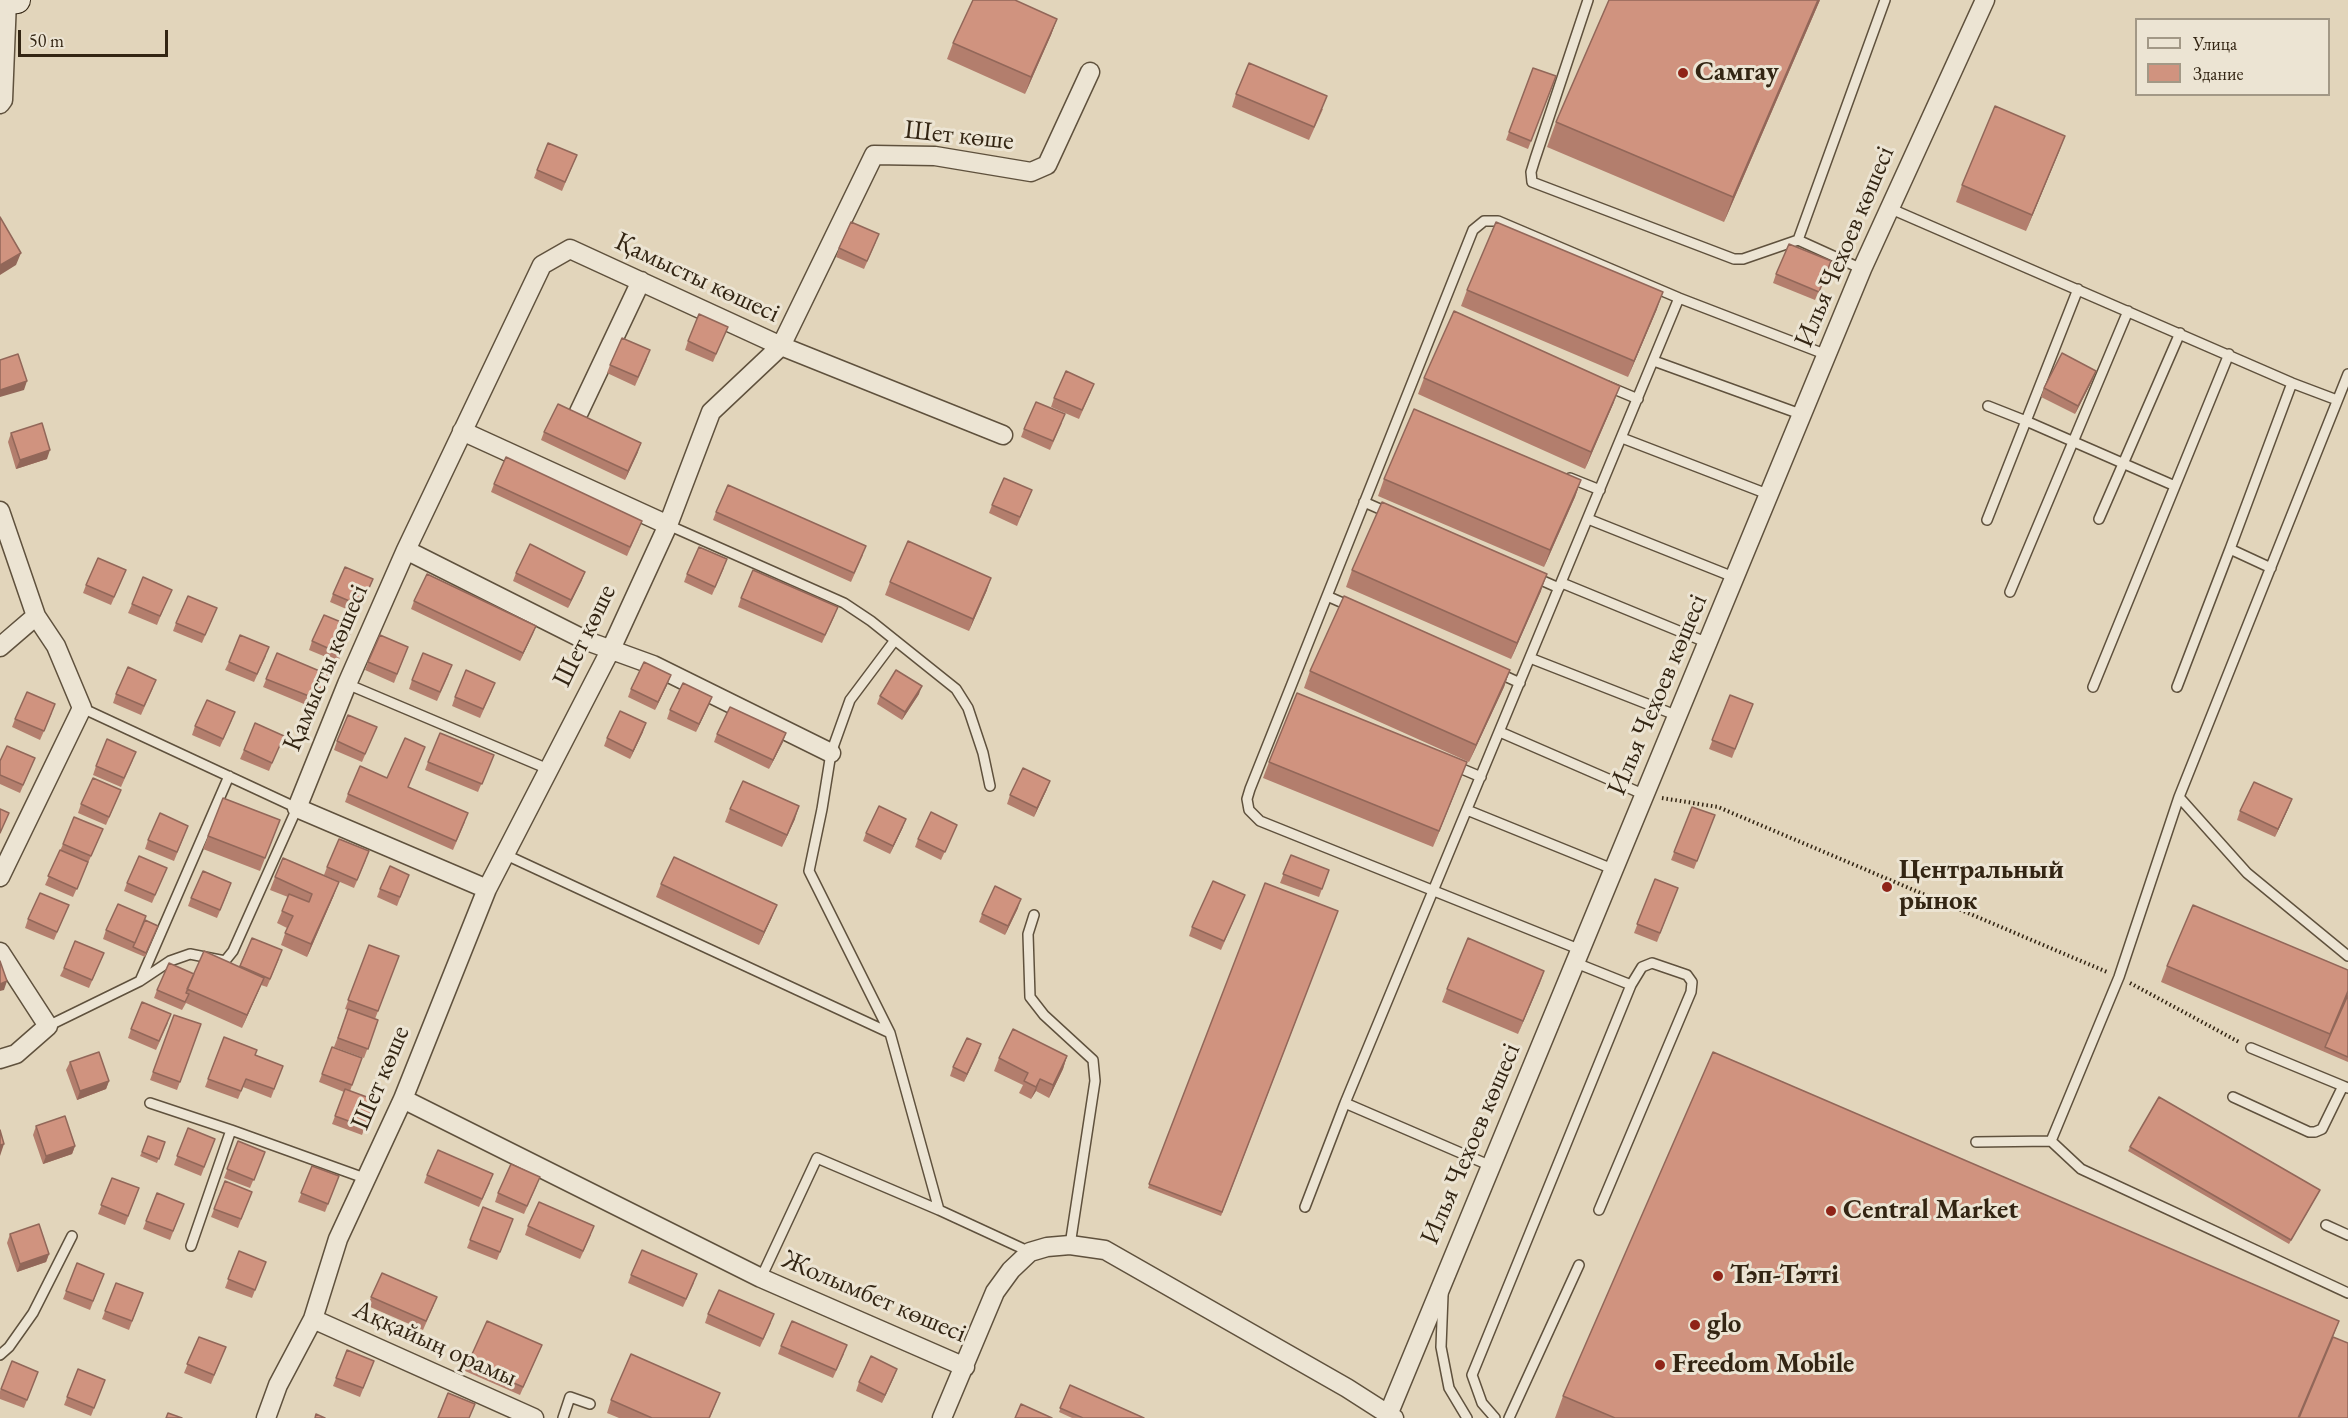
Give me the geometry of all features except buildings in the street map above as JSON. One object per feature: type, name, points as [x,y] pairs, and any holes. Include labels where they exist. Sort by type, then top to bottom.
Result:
[{"type":"street","name":"Илья Чехоев көшесі","points":[[1391,1416],[1443,1281],[1862,269],[1985,0]]},
{"type":"street","points":[[0,104],[3,100],[8,1]]},
{"type":"street","name":"Шет көше","points":[[266,1418],[278,1386],[313,1319],[338,1239],[403,1099],[487,889],[611,649],[668,525],[711,412],[781,346],[874,155],[935,156],[1031,172],[1047,165],[1090,72]]},
{"type":"street","name":"Қамысты көшесі","points":[[297,808],[347,684],[406,550],[542,265],[570,249],[781,346],[1003,435]]},
{"type":"street","points":[[579,412],[641,281]]},
{"type":"street","points":[[462,430],[668,525]]},
{"type":"street","points":[[0,511],[36,616],[56,646],[82,708],[0,878]]},
{"type":"street","points":[[406,550],[587,641],[653,665],[831,753]]},
{"type":"street","points":[[0,646],[36,616]]},
{"type":"street","points":[[297,808],[487,889]]},
{"type":"street","points":[[0,952],[48,1026],[16,1054],[0,1059]]},
{"type":"street","name":"Жолымбет көшесі","points":[[403,1099],[761,1278],[965,1367],[995,1292],[1011,1270],[1030,1252]]},
{"type":"street","points":[[1030,1252],[1047,1247],[1070,1245],[1106,1250],[1347,1388],[1391,1416]]},
{"type":"street","name":"Аққайың орамы","points":[[313,1319],[524,1416]]},
{"type":"street","points":[[942,1418],[965,1367]]},
{"type":"lane","points":[[1587,0],[1535,159],[1532,182],[1734,259],[1743,259],[1798,240],[1862,269]]},
{"type":"lane","points":[[1798,240],[1885,0]]},
{"type":"lane","points":[[1889,208],[2337,400]]},
{"type":"lane","points":[[1631,986],[1578,956],[1435,891],[1260,821],[1249,810],[1247,799],[1250,789],[1473,230],[1484,221],[1498,221],[1679,298],[1828,355]]},
{"type":"lane","points":[[1987,520],[2078,289]]},
{"type":"lane","points":[[1305,1207],[1345,1103],[1435,891],[1679,298]]},
{"type":"lane","points":[[2010,592],[2128,311]]},
{"type":"lane","points":[[1440,313],[1450,317]]},
{"type":"lane","points":[[2099,519],[2180,333]]},
{"type":"lane","points":[[2093,687],[2229,354]]},
{"type":"lane","points":[[1654,361],[1803,415]]},
{"type":"lane","points":[[2051,1142],[2119,977],[2179,797],[2348,374]]},
{"type":"lane","points":[[1596,381],[1638,399]]},
{"type":"lane","points":[[2177,687],[2292,382]]},
{"type":"lane","points":[[1403,406],[1414,411]]},
{"type":"lane","points":[[1988,406],[2175,486]]},
{"type":"lane","points":[[1622,438],[1770,495]]},
{"type":"lane","points":[[1556,472],[1600,490]]},
{"type":"lane","points":[[1364,502],[1397,516]]},
{"type":"lane","points":[[1588,519],[1736,578]]},
{"type":"lane","points":[[668,525],[844,603],[956,689],[968,708],[983,753],[990,786]]},
{"type":"lane","points":[[2230,549],[2271,568]]},
{"type":"lane","points":[[1527,574],[1561,585],[1708,643]]},
{"type":"lane","points":[[1327,596],[1359,610]]},
{"type":"lane","points":[[895,640],[850,700],[831,753],[809,871],[890,1033],[939,1210]]},
{"type":"lane","points":[[1530,658],[1678,716]]},
{"type":"lane","points":[[1488,668],[1520,683]]},
{"type":"lane","points":[[347,684],[548,770]]},
{"type":"lane","points":[[1287,695],[1298,700]]},
{"type":"lane","points":[[48,1026],[140,981],[170,961],[190,954],[225,962],[233,951],[297,808],[82,708]]},
{"type":"lane","points":[[1500,732],[1645,795]]},
{"type":"lane","points":[[1448,763],[1481,777]]},
{"type":"lane","points":[[140,981],[229,776]]},
{"type":"lane","points":[[2179,797],[2247,873],[2348,956]]},
{"type":"lane","points":[[1467,810],[1615,870]]},
{"type":"lane","points":[[504,854],[890,1033]]},
{"type":"lane","points":[[1034,915],[1028,934],[1030,997],[1044,1015],[1093,1060],[1095,1081],[1070,1245]]},
{"type":"lane","points":[[1495,1418],[1482,1403],[1472,1375],[1631,986],[1642,967],[1652,963],[1687,975],[1692,982],[1691,992],[1599,1210]]},
{"type":"lane","points":[[2234,1097],[2309,1132],[2315,1132],[2322,1128],[2345,1087],[2251,1048]]},
{"type":"lane","points":[[150,1103],[367,1179]]},
{"type":"lane","points":[[1345,1103],[1491,1166]]},
{"type":"lane","points":[[191,1246],[231,1130]]},
{"type":"lane","points":[[1976,1142],[2051,1142],[2081,1169],[2348,1293]]},
{"type":"lane","points":[[761,1278],[817,1158],[1030,1252]]},
{"type":"lane","points":[[2326,1225],[2348,1235]]},
{"type":"lane","points":[[0,1355],[9,1347],[33,1313],[72,1236]]},
{"type":"lane","points":[[1509,1418],[1579,1264]]},
{"type":"lane","points":[[1443,1281],[1442,1347],[1449,1388],[1467,1418]]},
{"type":"lane","points":[[563,1418],[570,1397],[590,1404]]},
{"type":"path","points":[[1645,795],[1718,807],[2119,977],[2251,1048]]},
{"type":"place","name":"Самгау","points":[[1683,73]]},
{"type":"place","name":"Центральный рынок","points":[[1887,887]]},
{"type":"place","name":"Central Market","points":[[1831,1211]]},
{"type":"place","name":"Тәп-Тәтті","points":[[1718,1276]]},
{"type":"place","name":"glo","points":[[1695,1325]]},
{"type":"place","name":"Freedom Mobile","points":[[1660,1365]]}]
